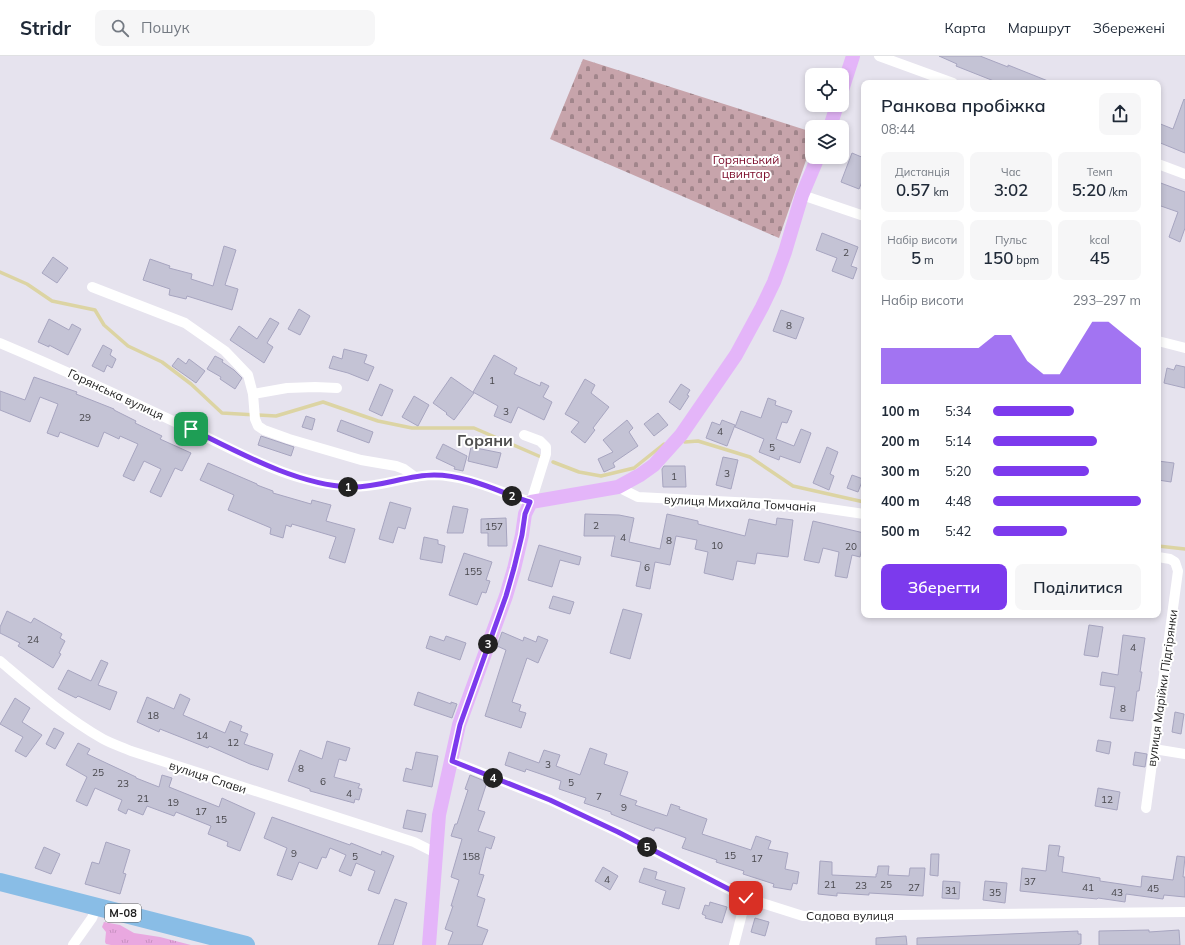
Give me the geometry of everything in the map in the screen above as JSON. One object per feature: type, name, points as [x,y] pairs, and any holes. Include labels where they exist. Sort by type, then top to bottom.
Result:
[{"type":"highway","name":"М-08","points":[[0,882],[246,945]]},
{"type":"street","points":[[849,68],[853,56]]},
{"type":"street","points":[[879,56],[945,80]]},
{"type":"street","points":[[530,502],[618,487],[640,475],[654,465],[668,450],[685,429],[750,332],[774,282],[785,252],[802,195],[815,164]]},
{"type":"street","points":[[1161,165],[1185,174]]},
{"type":"street","points":[[802,195],[861,215]]},
{"type":"street","points":[[92,287],[185,323],[225,351],[248,375],[253,394],[255,415],[258,426],[264,430],[289,439],[361,460],[396,466],[415,476]]},
{"type":"street","points":[[1161,342],[1185,348]]},
{"type":"street","name":"Горянська вулиця","points":[[0,343],[62,369],[256,460],[300,477],[350,487],[367,486],[415,476],[448,476],[470,480],[530,502]]},
{"type":"street","points":[[253,394],[287,388],[337,388]]},
{"type":"street","points":[[429,945],[439,815],[460,725],[506,596],[522,535],[525,514],[546,454],[546,447],[540,441],[524,435]]},
{"type":"street","name":"вулиця Михайла Томчанія","points":[[618,487],[638,497],[810,506],[861,514]]},
{"type":"street","name":"вулиця Марійки Підгірянки","points":[[1146,808],[1178,571],[1176,562],[1161,558]]},
{"type":"street","name":"вулиця Слави","points":[[0,661],[79,723],[104,739],[131,752],[414,842],[436,854]]},
{"type":"street","points":[[1154,749],[1185,754]]},
{"type":"street","name":"Садова вулиця","points":[[452,761],[550,800],[604,825],[746,898],[795,914],[813,917],[1185,912]]},
{"type":"street","points":[[734,945],[746,898]]},
{"type":"street","points":[[73,945],[92,918],[97,906]]},
{"type":"green space","name":"Горянський цвинтар","points":[[583,59],[805,130],[805,163],[779,238],[550,139]]},
{"type":"green space","points":[[104,922],[120,925],[134,933],[160,937],[191,945],[106,944],[106,932],[102,927]]},
{"type":"building","points":[[939,56],[980,56],[1046,80],[991,80],[956,66],[957,64]]},
{"type":"building","points":[[1184,99],[1185,153],[1161,143],[1161,124],[1173,129]]},
{"type":"building","points":[[852,153],[861,157],[861,184],[859,189],[841,182]]},
{"type":"building","points":[[1161,183],[1185,192],[1185,228],[1180,242],[1169,237],[1178,212],[1161,206]]},
{"type":"building","points":[[822,233],[858,247],[851,266],[857,268],[853,279],[832,271],[837,258],[816,250]]},
{"type":"building","points":[[224,246],[236,250],[225,285],[238,289],[232,310],[187,296],[186,299],[169,295],[170,289],[143,280],[150,259],[170,266],[169,268],[192,274],[191,279],[213,286]]},
{"type":"building","points":[[53,257],[68,268],[57,283],[42,273]]},
{"type":"building","points":[[299,309],[310,316],[300,335],[288,329]]},
{"type":"building","points":[[781,310],[804,318],[796,339],[773,331]]},
{"type":"building","points":[[270,318],[279,323],[267,343],[273,347],[264,363],[230,340],[239,326],[257,339]]},
{"type":"building","points":[[49,319],[69,330],[72,324],[81,329],[68,355],[49,345],[49,347],[38,342]]},
{"type":"building","points":[[103,345],[112,350],[110,355],[116,359],[112,368],[107,365],[104,372],[92,366]]},
{"type":"building","points":[[344,349],[367,355],[364,363],[374,367],[368,381],[348,373],[329,368],[333,356],[342,359]]},
{"type":"building","points":[[494,355],[517,368],[514,374],[540,386],[541,382],[549,386],[543,397],[552,402],[544,420],[518,407],[511,423],[494,416],[498,406],[473,392]]},
{"type":"building","points":[[215,356],[223,360],[222,362],[234,370],[242,378],[235,389],[220,379],[221,377],[207,369]]},
{"type":"building","points":[[178,358],[186,364],[189,359],[205,371],[196,383],[172,366]]},
{"type":"building","points":[[1176,365],[1185,367],[1185,388],[1164,383],[1167,368],[1174,370]]},
{"type":"building","points":[[34,377],[77,392],[76,394],[114,409],[136,421],[135,423],[162,436],[160,439],[191,453],[182,471],[175,468],[161,497],[150,492],[161,469],[144,461],[134,481],[123,476],[138,444],[120,436],[119,439],[104,432],[98,447],[60,432],[58,437],[47,433],[58,404],[40,397],[30,422],[0,410],[0,391],[25,400]]},
{"type":"building","points":[[451,377],[474,393],[454,420],[433,403]]},
{"type":"building","points":[[585,379],[595,385],[591,393],[609,407],[593,428],[595,430],[585,443],[571,432],[579,422],[565,414]]},
{"type":"building","points":[[380,384],[393,390],[382,416],[369,410]]},
{"type":"building","points":[[681,384],[690,390],[687,395],[689,396],[680,410],[669,402]]},
{"type":"building","points":[[414,396],[429,405],[418,426],[402,417]]},
{"type":"building","points":[[768,398],[776,401],[775,405],[792,411],[787,423],[782,422],[776,439],[794,446],[801,429],[811,433],[800,463],[780,456],[779,460],[759,452],[764,439],[735,427],[741,411],[761,418]]},
{"type":"building","points":[[658,413],[668,425],[654,436],[644,424]]},
{"type":"building","points":[[306,416],[315,419],[312,430],[302,427]]},
{"type":"building","points":[[341,420],[373,432],[369,443],[337,431]]},
{"type":"building","points":[[627,420],[633,428],[629,432],[638,446],[613,463],[615,467],[604,472],[598,459],[613,452],[603,440]]},
{"type":"building","points":[[722,420],[735,425],[727,446],[706,438],[712,422],[720,425]]},
{"type":"building","points":[[261,436],[294,447],[291,456],[258,445]]},
{"type":"building","points":[[443,444],[467,456],[463,471],[454,469],[455,467],[436,458]]},
{"type":"building","points":[[471,447],[501,453],[497,468],[468,461]]},
{"type":"building","points":[[827,447],[838,452],[830,474],[834,476],[829,490],[813,483]]},
{"type":"building","points":[[723,457],[738,460],[731,489],[716,485]]},
{"type":"building","points":[[1161,461],[1174,463],[1171,482],[1161,480]]},
{"type":"building","points":[[208,463],[273,491],[273,493],[311,504],[312,500],[331,505],[326,521],[355,529],[345,563],[329,558],[336,537],[292,524],[291,527],[286,525],[283,538],[270,534],[271,528],[228,510],[234,495],[200,480]]},
{"type":"building","points":[[664,466],[685,466],[686,487],[663,487],[662,469]]},
{"type":"building","points":[[852,475],[861,478],[861,484],[858,492],[847,488]]},
{"type":"building","points":[[390,502],[411,508],[405,529],[398,527],[393,543],[379,539]]},
{"type":"building","points":[[453,506],[468,509],[463,533],[447,533]]},
{"type":"building","points":[[585,514],[619,515],[634,518],[629,542],[660,549],[667,514],[698,521],[698,524],[745,536],[749,519],[776,525],[777,518],[793,520],[788,557],[757,553],[755,564],[737,561],[733,580],[704,573],[708,552],[695,549],[697,540],[676,536],[670,565],[655,562],[650,589],[636,586],[641,562],[611,556],[615,536],[584,536]]},
{"type":"building","points":[[506,518],[507,546],[488,546],[488,533],[481,533],[481,519]]},
{"type":"building","points":[[813,521],[861,532],[860,557],[852,555],[847,578],[835,576],[839,552],[823,548],[819,563],[804,560]]},
{"type":"building","points":[[424,537],[438,540],[438,544],[445,546],[442,563],[420,559]]},
{"type":"building","points":[[539,545],[581,557],[579,565],[560,560],[552,587],[528,580]]},
{"type":"building","points":[[464,553],[492,562],[486,580],[490,581],[486,593],[482,592],[477,605],[449,595]]},
{"type":"building","points":[[553,596],[574,602],[570,614],[549,608]]},
{"type":"building","points":[[623,609],[642,614],[630,659],[610,653]]},
{"type":"building","points":[[7,611],[31,623],[34,618],[62,634],[60,638],[65,641],[59,653],[61,654],[53,668],[18,646],[20,643],[0,633],[0,627]]},
{"type":"building","points":[[1089,625],[1103,627],[1098,657],[1084,655]]},
{"type":"building","points":[[502,632],[523,641],[524,637],[536,642],[538,636],[548,640],[538,663],[527,658],[512,702],[521,705],[519,711],[526,713],[521,728],[485,716],[506,650],[497,646]]},
{"type":"building","points":[[1123,635],[1145,638],[1140,672],[1142,672],[1139,691],[1137,691],[1133,721],[1110,718],[1115,687],[1100,685],[1102,672],[1118,675]]},
{"type":"building","points":[[430,636],[444,641],[446,636],[466,643],[460,660],[426,648]]},
{"type":"building","points":[[101,660],[108,663],[98,685],[117,692],[110,710],[78,696],[76,698],[58,689],[68,670],[91,681]]},
{"type":"building","points":[[418,692],[451,704],[451,702],[457,704],[452,718],[414,705]]},
{"type":"building","points":[[180,694],[190,699],[183,715],[225,733],[230,721],[242,726],[240,731],[248,734],[244,744],[273,754],[268,770],[250,764],[209,746],[208,748],[160,729],[159,732],[137,722],[147,697],[174,709]]},
{"type":"building","points":[[15,698],[30,708],[22,722],[42,735],[26,757],[15,751],[23,737],[0,724]]},
{"type":"building","points":[[1175,712],[1184,714],[1181,734],[1172,732]]},
{"type":"building","points":[[54,728],[64,733],[55,749],[46,744]]},
{"type":"building","points":[[1098,740],[1111,742],[1109,754],[1096,751]]},
{"type":"building","points":[[327,741],[350,748],[346,761],[339,759],[334,777],[360,784],[358,788],[362,789],[359,800],[355,799],[354,803],[310,791],[310,789],[288,781],[300,750],[322,759]]},
{"type":"building","points":[[78,743],[90,749],[87,754],[136,778],[159,787],[162,775],[172,778],[169,787],[219,807],[222,798],[255,813],[240,851],[227,846],[228,842],[208,834],[211,826],[176,812],[174,816],[147,806],[143,815],[128,809],[126,814],[118,810],[122,800],[95,788],[87,806],[76,801],[87,777],[66,765]]},
{"type":"building","points":[[590,748],[607,754],[604,764],[628,772],[620,795],[637,801],[635,805],[667,816],[671,804],[680,807],[679,809],[707,819],[702,834],[751,850],[756,836],[771,841],[768,849],[788,853],[785,869],[799,872],[797,884],[793,883],[791,890],[773,887],[774,884],[743,874],[744,871],[716,862],[717,860],[682,848],[686,838],[659,828],[655,828],[654,831],[611,814],[611,812],[584,803],[586,798],[559,789],[561,781],[526,769],[525,772],[505,765],[509,752],[539,763],[544,750],[560,755],[556,766],[580,775]]},
{"type":"building","points":[[416,752],[438,756],[432,787],[403,781],[406,768],[412,770]]},
{"type":"building","points":[[1135,752],[1147,754],[1145,767],[1133,765]]},
{"type":"building","points":[[470,775],[487,782],[478,810],[485,812],[478,831],[495,837],[491,849],[486,847],[479,874],[484,875],[477,896],[485,899],[477,926],[488,930],[482,945],[448,945],[453,932],[445,929],[453,906],[451,906],[459,880],[451,877],[462,839],[451,836],[455,824],[457,824],[468,790],[465,789]]},
{"type":"building","points":[[1098,788],[1120,792],[1117,810],[1095,806]]},
{"type":"building","points":[[407,810],[426,814],[422,832],[403,828]]},
{"type":"building","points":[[272,817],[350,845],[351,843],[381,855],[382,851],[394,856],[379,894],[368,890],[375,871],[356,863],[351,876],[339,871],[346,855],[330,848],[326,858],[322,857],[317,869],[299,862],[292,880],[277,875],[287,848],[264,838]]},
{"type":"building","points":[[106,842],[130,850],[123,873],[126,874],[120,894],[85,884],[92,862],[99,864]]},
{"type":"building","points":[[1049,845],[1060,846],[1058,856],[1064,857],[1062,872],[1100,878],[1100,881],[1141,887],[1142,876],[1173,880],[1177,856],[1185,857],[1183,877],[1185,877],[1185,897],[1164,895],[1163,899],[1126,894],[1125,902],[1020,891],[1022,868],[1046,871]]},
{"type":"building","points":[[44,847],[60,854],[51,874],[35,868]]},
{"type":"building","points":[[931,854],[939,854],[938,876],[930,875]]},
{"type":"building","points":[[820,861],[832,862],[832,875],[876,877],[878,866],[889,866],[888,875],[909,876],[910,868],[925,868],[923,896],[869,893],[869,895],[837,893],[837,896],[818,894]]},
{"type":"building","points":[[603,867],[618,876],[610,890],[595,881]]},
{"type":"building","points":[[644,868],[657,872],[655,879],[685,888],[679,909],[662,904],[666,891],[639,882]]},
{"type":"building","points":[[943,881],[960,882],[959,899],[942,898]]},
{"type":"building","points":[[985,881],[1007,883],[1005,903],[983,900]]},
{"type":"building","points":[[395,899],[407,903],[393,945],[378,945]]},
{"type":"building","points":[[710,902],[727,907],[722,923],[705,918],[706,916],[702,914],[705,905],[709,906]]},
{"type":"building","points":[[755,918],[769,922],[765,936],[751,932]]},
{"type":"building","points":[[1149,930],[1149,932],[1179,930],[1180,945],[1099,945],[1099,931]]},
{"type":"building","points":[[1078,931],[1078,934],[1081,934],[1081,944],[1079,945],[917,945],[917,938]]},
{"type":"building","points":[[906,936],[907,945],[876,945],[876,938]]},
{"type":"waterway","points":[[0,272],[27,284],[52,301],[95,310],[104,325],[128,346],[162,362],[191,384],[222,413],[276,416],[323,402],[378,421],[412,428],[474,428],[541,457]]},
{"type":"waterway","points":[[685,442],[698,441],[750,457],[793,486],[861,501]]},
{"type":"waterway","points":[[553,462],[579,472],[601,476],[634,468],[664,444]]},
{"type":"waterway","points":[[1161,546],[1185,549]]},
{"type":"district","name":"Горяни","points":[[485,440]]},
{"type":"route","points":[[191,429],[279,470],[300,477],[331,484],[350,487],[367,486],[393,482],[415,476],[448,476],[470,480],[530,502],[525,514],[522,535],[506,596],[460,725],[452,761],[550,800],[618,832],[746,898]]}]
